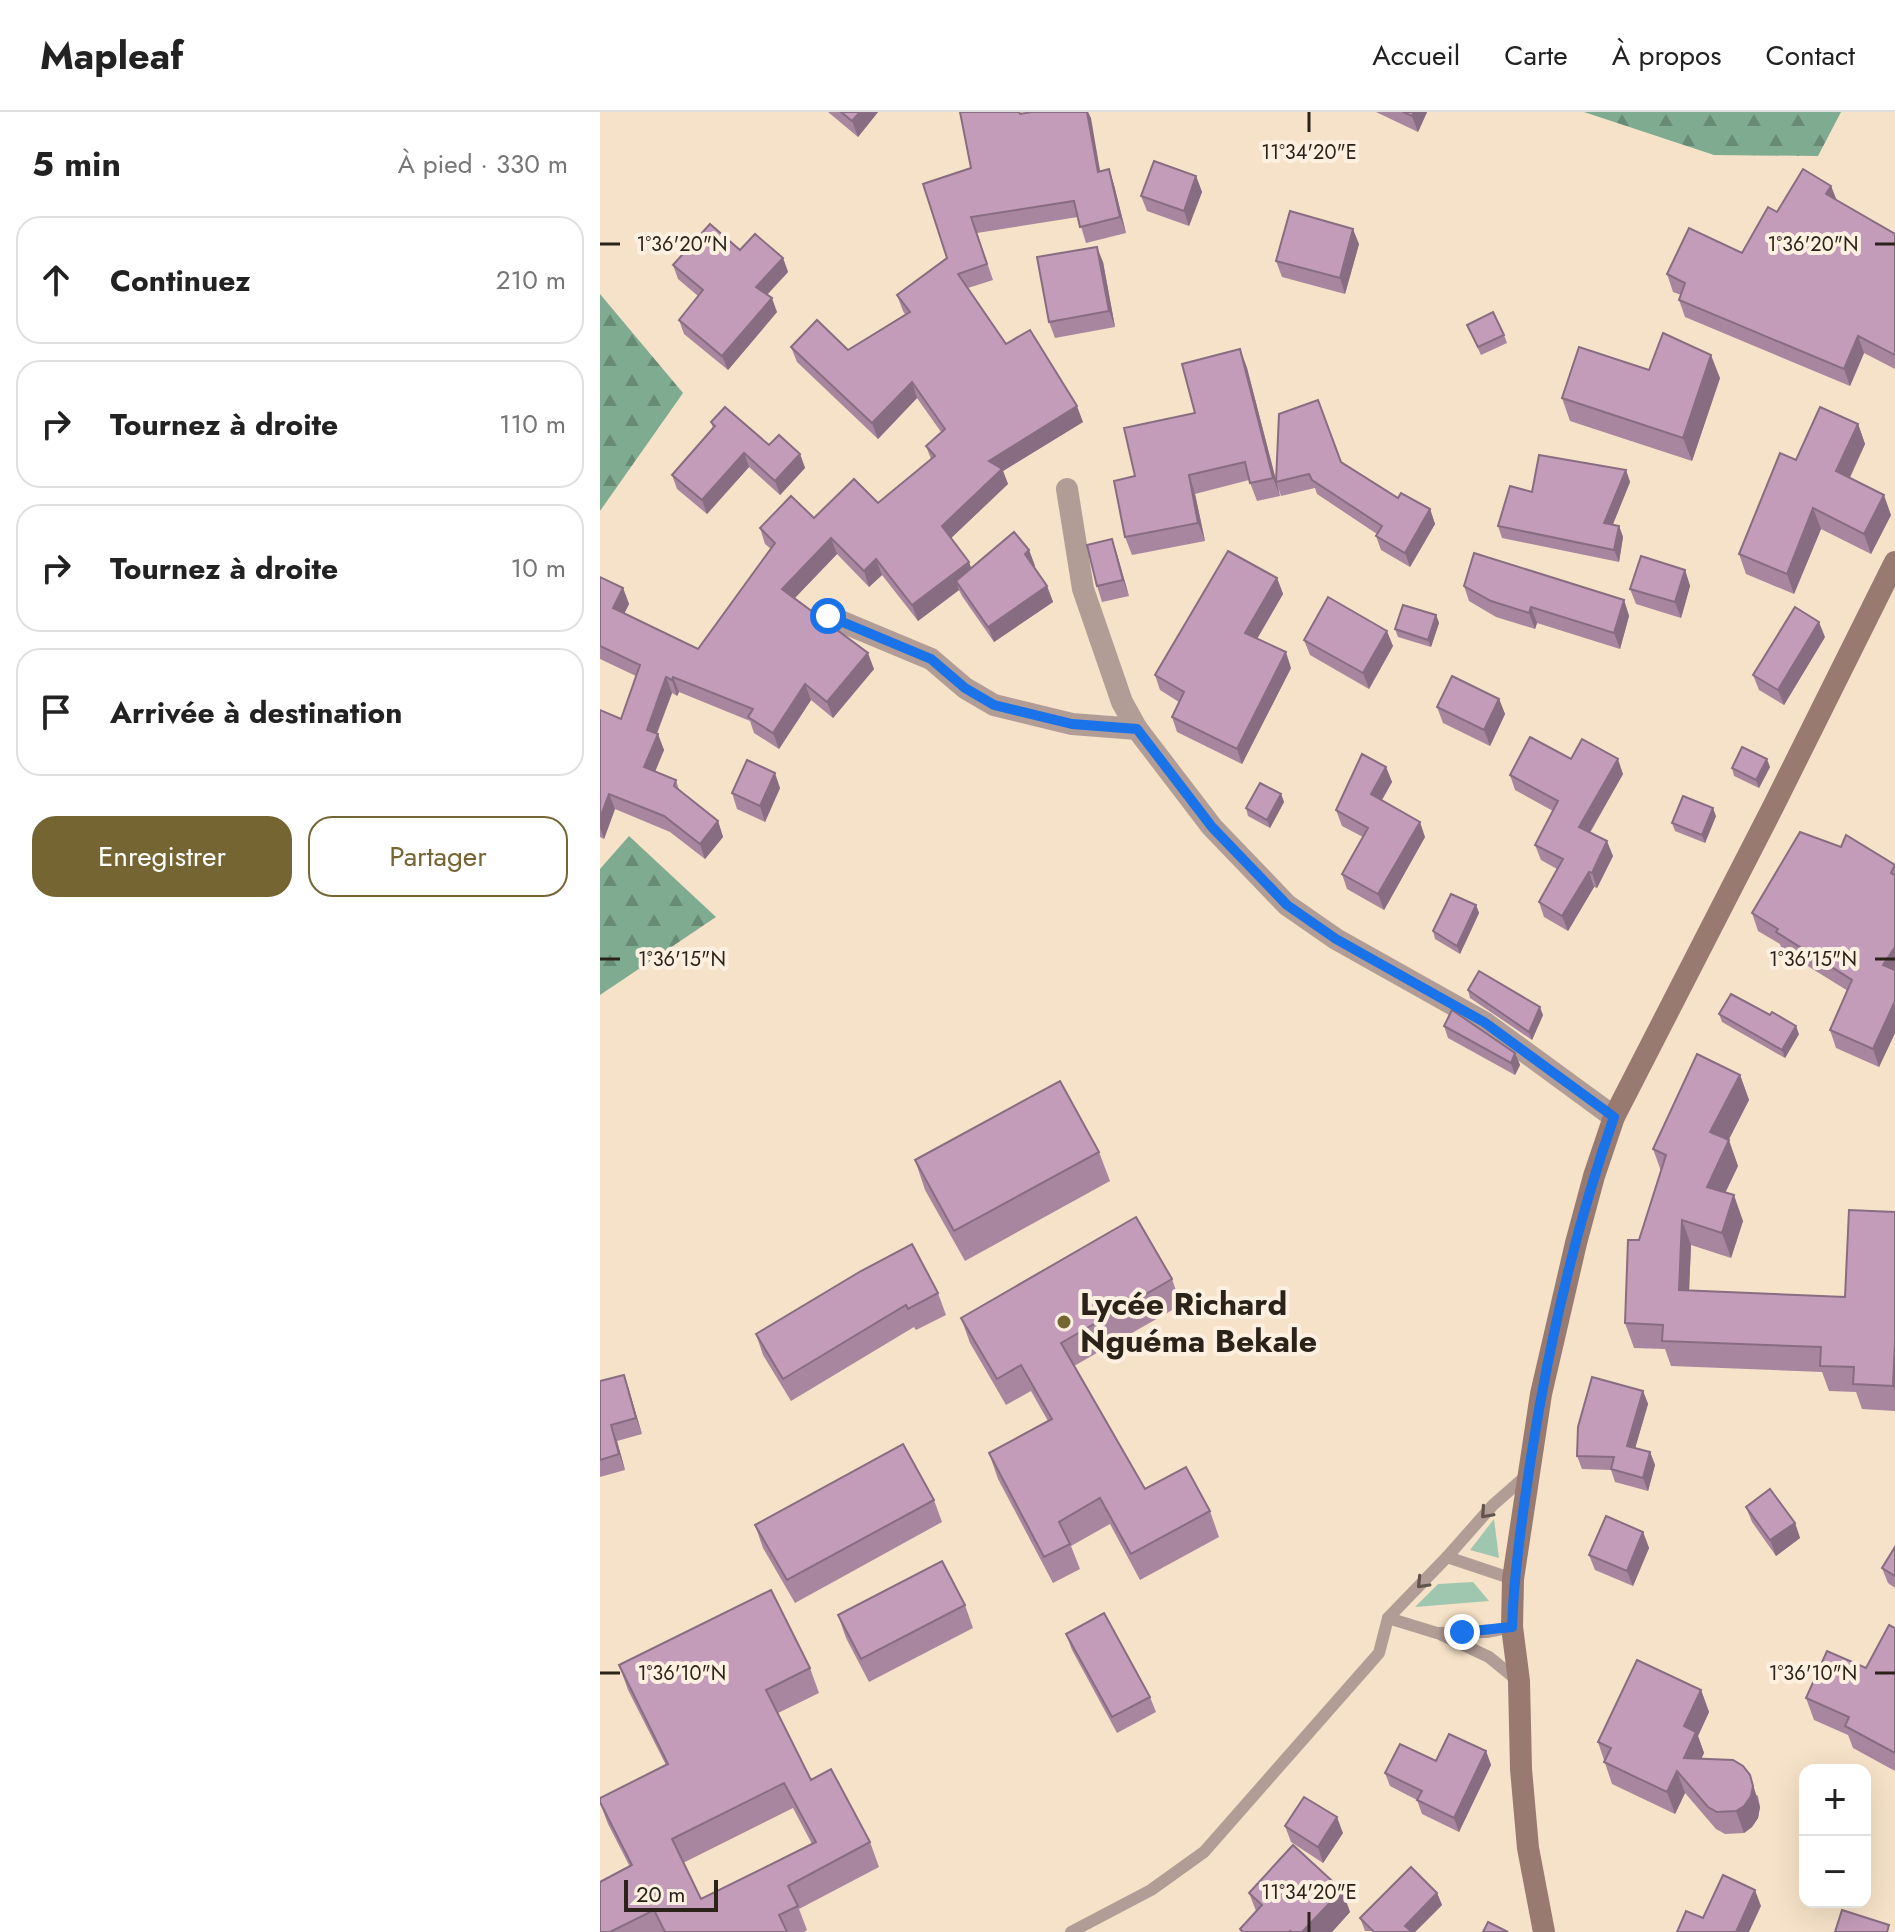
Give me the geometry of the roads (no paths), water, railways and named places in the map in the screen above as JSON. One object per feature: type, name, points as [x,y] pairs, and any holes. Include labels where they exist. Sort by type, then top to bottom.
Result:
[{"type":"main road","points":[[1544,1932],[1528,1848],[1521,1769],[1519,1681],[1512,1627],[1513,1579],[1541,1394],[1562,1297],[1594,1176],[1614,1117],[1895,562]]},
{"type":"street","points":[[1067,489],[1083,589],[1122,702],[1137,729],[1212,827],[1287,905],[1336,939],[1484,1022],[1614,1117]]},
{"type":"street","points":[[828,616],[931,659],[965,688],[994,705],[1072,724],[1137,729]]},
{"type":"lane","points":[[1071,1932],[1151,1890],[1204,1852],[1379,1653],[1388,1618],[1493,1505],[1529,1473]]},
{"type":"lane","points":[[1447,1557],[1513,1579]]},
{"type":"lane","points":[[1388,1618],[1437,1633],[1489,1657],[1519,1681]]},
{"type":"lane","points":[[1437,1633],[1487,1632],[1512,1627]]},
{"type":"place","name":"Lycée Richard Nguéma Bekale","points":[[1064,1322]]}]
